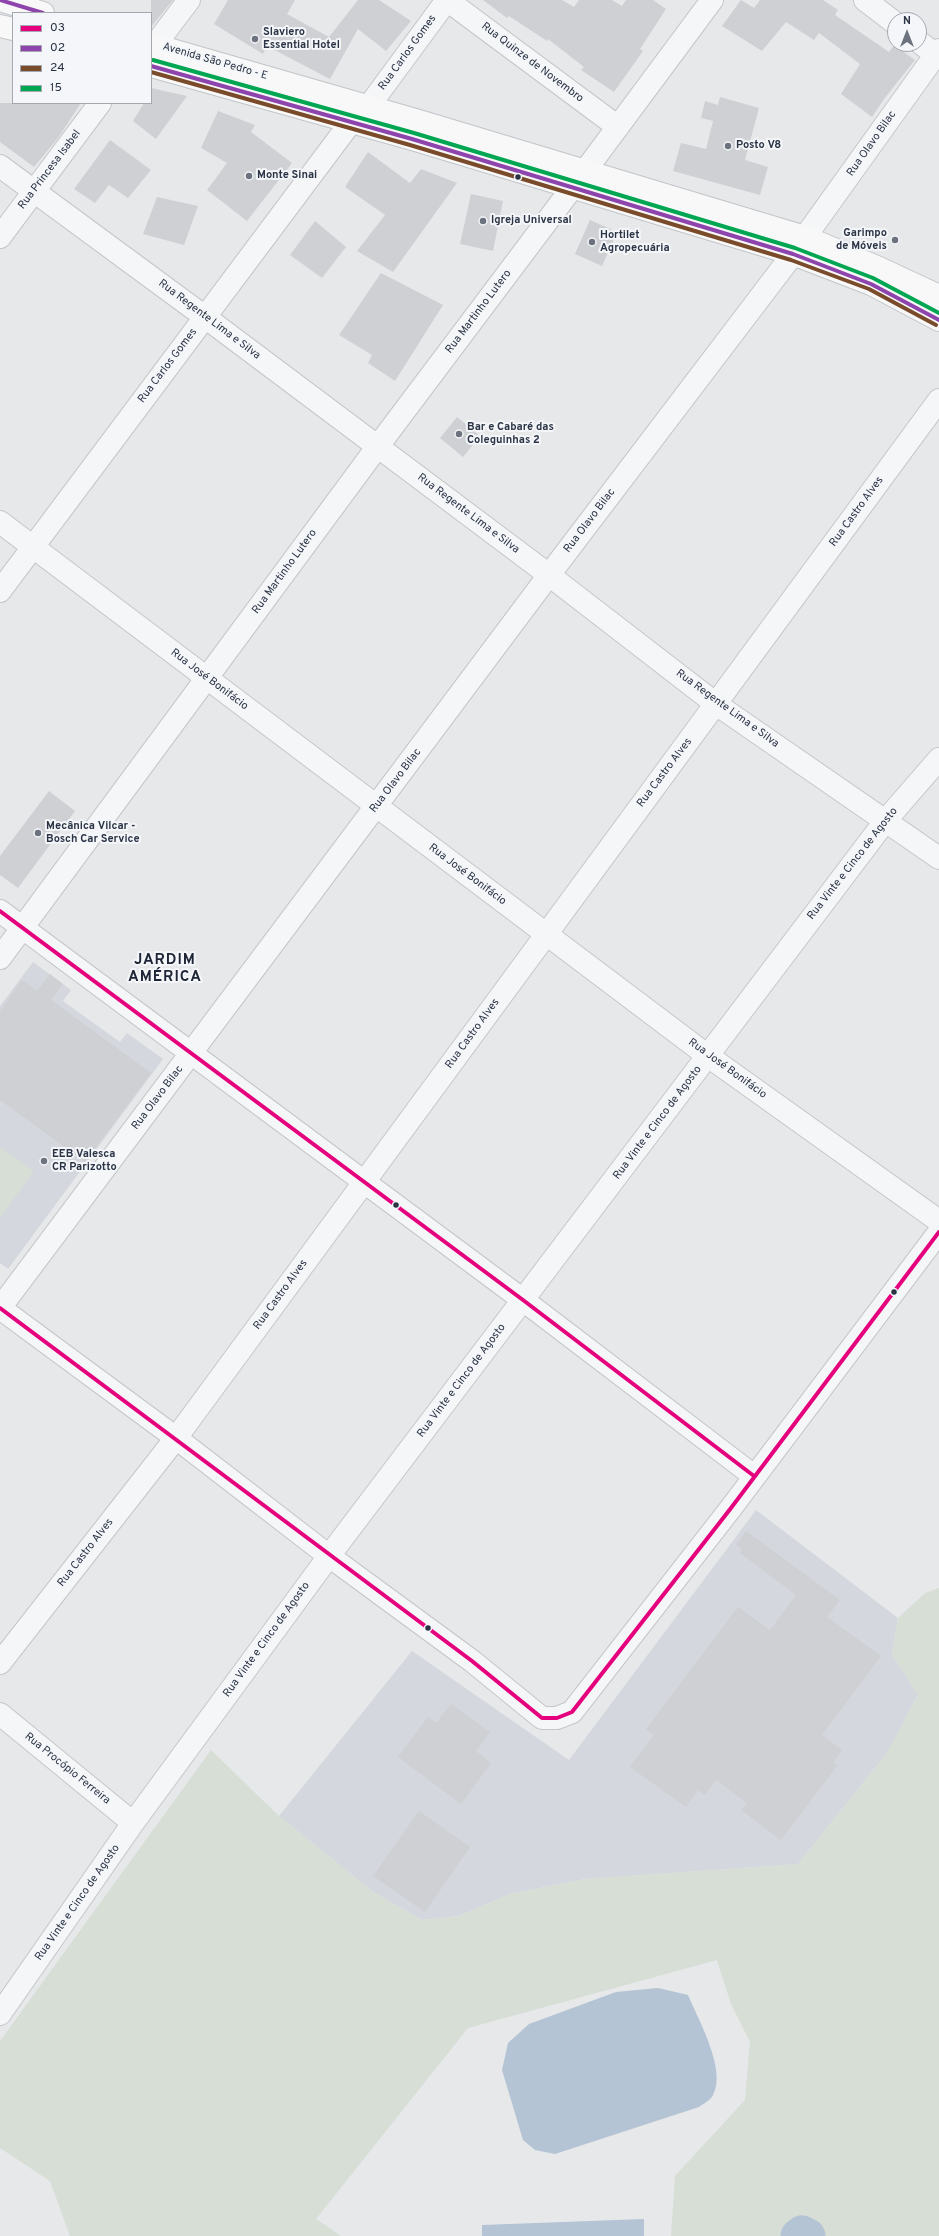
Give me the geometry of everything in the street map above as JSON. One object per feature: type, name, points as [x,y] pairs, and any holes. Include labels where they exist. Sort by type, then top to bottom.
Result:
[{"type":"main road","points":[[0,0],[40,12]]},
{"type":"main road","points":[[0,26],[12,29]]},
{"type":"main road","name":"Avenida São Pedro - E","points":[[152,52],[369,106],[578,180]]},
{"type":"main road","name":"Avenida São Pedro - E","points":[[152,52],[351,122],[578,180],[799,246],[866,262],[939,296]]},
{"type":"main road","name":"Avenida São Pedro - E","points":[[799,246],[939,320]]},
{"type":"street","points":[[152,52],[189,0]]},
{"type":"street","name":"Rua Carlos Gomes","points":[[369,106],[447,0]]},
{"type":"street","name":"Rua Quinze de Novembro","points":[[447,0],[618,127]]},
{"type":"street","name":"Rua Martinho Lutero","points":[[0,958],[378,446],[712,0]]},
{"type":"street","points":[[865,0],[887,17]]},
{"type":"street","name":"Rua Olavo Bilac","points":[[0,1308],[192,1054],[548,575],[799,246],[933,51]]},
{"type":"street","name":"Rua Princesa Isabel","points":[[0,237],[99,104]]},
{"type":"street","name":"Rua Carlos Gomes","points":[[0,591],[351,122]]},
{"type":"street","name":"Rua Regente Lima e Silva","points":[[0,166],[378,446],[716,704],[939,858]]},
{"type":"street","name":"Rua Castro Alves","points":[[0,1663],[176,1438],[939,400]]},
{"type":"street","name":"Rua José Bonifácio","points":[[0,522],[708,1056],[939,1221]]},
{"type":"street","name":"Rua Vinte e Cinco de Agosto","points":[[0,2014],[134,1823],[329,1556],[886,820],[939,759]]},
{"type":"street","points":[[0,911],[523,1300],[754,1476]]},
{"type":"street","points":[[0,1308],[176,1438],[329,1556],[466,1656],[542,1718],[557,1718],[572,1712],[754,1476],[939,1232]]},
{"type":"street","name":"Rua Procópio Ferreira","points":[[0,1714],[134,1823]]},
{"type":"shaded area","name":"EEB Valesca CR Parizotto","points":[[33,962],[71,990],[63,1001],[120,1042],[127,1033],[163,1059],[8,1269],[0,1263],[0,1006]]},
{"type":"shaded area","points":[[0,1147],[34,1171],[0,1218]]},
{"type":"shaded area","points":[[756,1510],[898,1618],[892,1654],[918,1695],[887,1753],[798,1864],[585,1879],[510,1894],[459,1916],[422,1920],[373,1892],[279,1816],[412,1651],[569,1760]]},
{"type":"shaded area","points":[[939,1588],[939,2236],[671,2236],[675,2176],[745,2100],[750,2042],[731,2004],[717,1960],[468,2028],[316,2219],[341,2236],[70,2236],[50,2181],[0,2148],[0,2041],[211,1750],[279,1816],[373,1892],[422,1920],[459,1916],[510,1894],[585,1879],[798,1864],[887,1753],[918,1695],[892,1654],[898,1618],[925,1593]]},
{"type":"water","points":[[658,1988],[688,1995],[710,2045],[714,2059],[716,2085],[712,2097],[699,2107],[555,2154],[535,2150],[523,2140],[502,2070],[508,2043],[529,2024],[616,1992]]},
{"type":"water","points":[[644,2219],[644,2236],[482,2236],[482,2225]]},
{"type":"building","points":[[151,0],[173,0],[152,26]]},
{"type":"building","points":[[228,0],[295,0],[287,14],[329,37],[358,0],[379,0],[411,21],[386,51],[358,29],[330,79],[267,46],[263,54],[214,24]]},
{"type":"building","points":[[483,0],[562,0],[574,7],[579,0],[612,0],[622,6],[626,0],[653,0],[666,9],[640,49],[643,51],[614,92],[581,70],[584,67],[548,39],[547,41],[509,16],[507,18]]},
{"type":"building","points":[[741,0],[754,8],[760,0],[823,0],[838,10],[835,15],[887,52],[904,52],[915,60],[884,99],[872,117],[841,94],[860,64],[819,33],[814,40],[786,22],[762,51],[722,26]]},
{"type":"building","points":[[152,88],[187,96],[156,139],[133,121],[143,104],[152,104]]},
{"type":"building","name":"Posto V8","points":[[720,97],[759,108],[745,160],[768,167],[760,195],[673,171],[681,143],[706,149],[713,121],[701,118],[705,101],[718,105]]},
{"type":"building","points":[[0,103],[80,104],[58,138],[34,167],[0,142]]},
{"type":"building","name":"Monte Sinai","points":[[218,111],[255,125],[251,132],[292,163],[247,221],[207,190],[227,163],[201,148]]},
{"type":"building","points":[[110,140],[151,170],[128,198],[109,185],[95,203],[74,189]]},
{"type":"building","points":[[368,152],[410,183],[421,169],[457,183],[393,272],[357,251],[385,215],[345,187]]},
{"type":"building","points":[[471,194],[503,201],[493,251],[460,244]]},
{"type":"building","points":[[157,197],[198,206],[184,245],[143,234]]},
{"type":"building","points":[[590,220],[617,232],[602,266],[575,254]]},
{"type":"building","points":[[315,221],[346,247],[322,278],[290,255]]},
{"type":"building","points":[[381,273],[443,305],[395,381],[368,363],[372,355],[339,335]]},
{"type":"building","points":[[457,417],[480,436],[463,457],[440,438]]},
{"type":"building","name":"Mecânica Vilcar - Bosch Car Service","points":[[49,791],[75,811],[18,888],[0,875],[0,856]]},
{"type":"building","name":"EEB Valesca CR Parizotto","points":[[50,974],[63,984],[51,1000],[151,1073],[85,1162],[0,1100],[0,1011],[22,980],[37,991]]},
{"type":"building","points":[[746,1531],[840,1600],[827,1617],[881,1656],[822,1735],[842,1750],[833,1763],[837,1766],[781,1840],[741,1810],[747,1803],[716,1780],[705,1795],[698,1790],[686,1807],[630,1767],[654,1735],[646,1729],[738,1607],[770,1630],[796,1595],[740,1553],[742,1549],[736,1545]]},
{"type":"building","points":[[451,1704],[490,1732],[476,1751],[491,1763],[461,1804],[398,1757],[428,1717],[436,1723]]},
{"type":"building","points":[[419,1811],[470,1847],[425,1912],[373,1876]]},
{"type":"waterway","points":[[798,2236],[802,2233],[808,2236]]},
{"type":"transit line","name":"02","points":[[0,0],[40,12]]},
{"type":"transit line","name":"15","points":[[153,60],[414,133],[795,248],[873,278],[939,313]]},
{"type":"transit line","name":"02","points":[[152,66],[412,139],[793,254],[871,284],[939,320]]},
{"type":"transit line","name":"24","points":[[152,72],[410,145],[791,260],[869,289],[936,325]]},
{"type":"transit line","name":"03","points":[[0,911],[523,1300],[754,1476]]},
{"type":"transit line","name":"03","points":[[0,1308],[472,1661],[542,1718],[557,1718],[572,1712],[731,1508],[939,1232]]},
{"type":"place","name":"Slaviero Essential Hotel","points":[[255,39]]},
{"type":"place","name":"Posto V8","points":[[728,146]]},
{"type":"place","name":"Monte Sinai","points":[[249,176]]},
{"type":"place","name":"Igreja Universal","points":[[483,221]]},
{"type":"place","name":"Garimpo de Móveis","points":[[895,240]]},
{"type":"place","name":"Hortilet Agropecuária","points":[[592,242]]},
{"type":"place","name":"Bar e Cabaré das Coleguinhas 2","points":[[459,434]]},
{"type":"place","name":"Mecânica Vilcar - Bosch Car Service","points":[[38,833]]},
{"type":"place","name":"EEB Valesca CR Parizotto","points":[[44,1161]]},
{"type":"district","name":"JARDIM AMÉRICA","points":[[165,970]]}]
